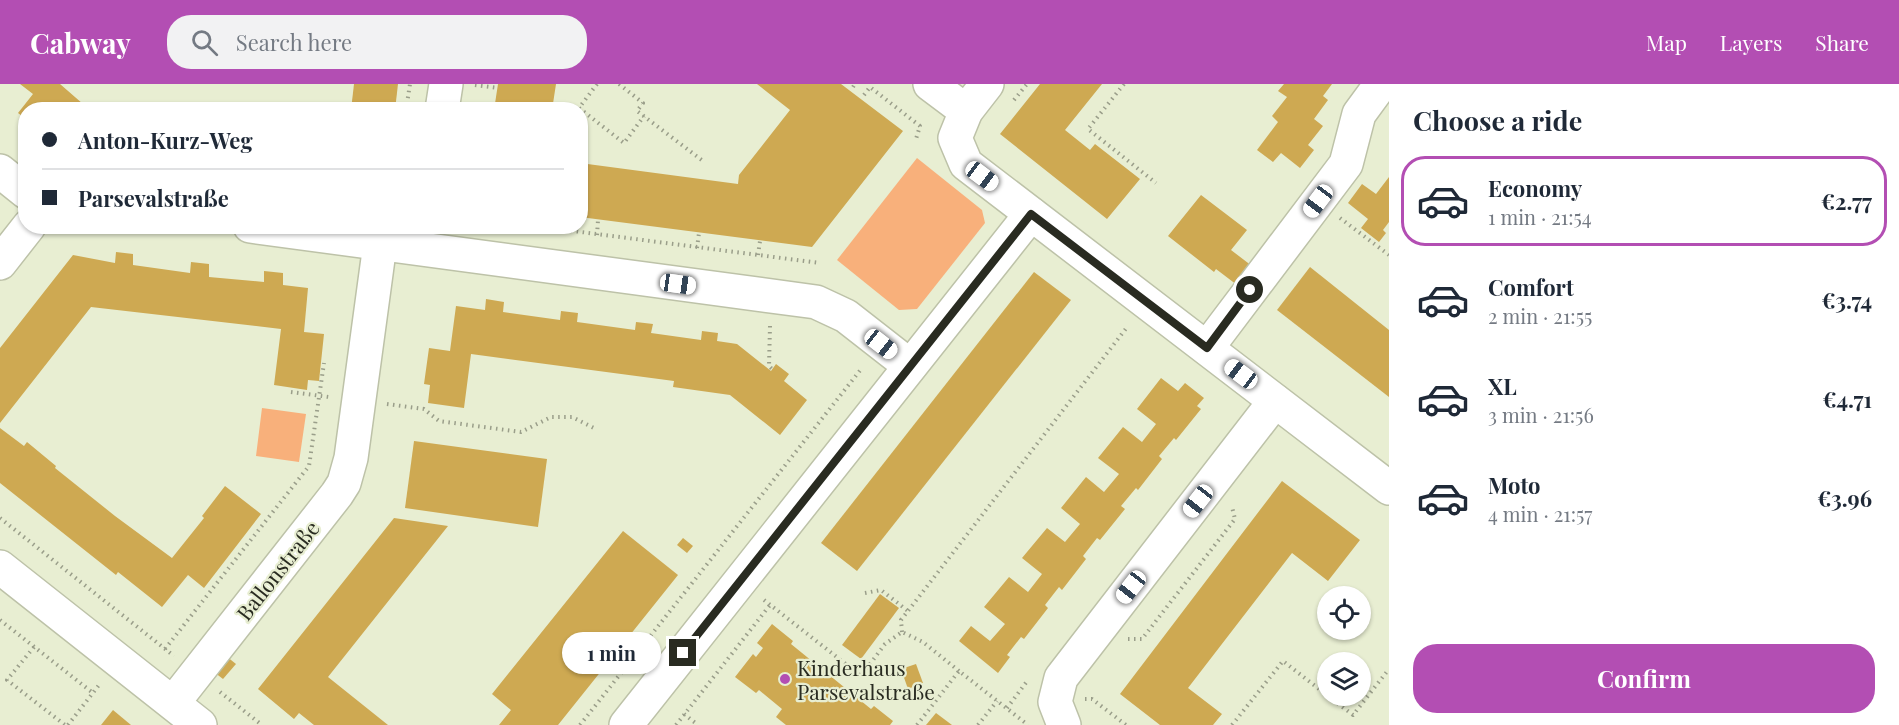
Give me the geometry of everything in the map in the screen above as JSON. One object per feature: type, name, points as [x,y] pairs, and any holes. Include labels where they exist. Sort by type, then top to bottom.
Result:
[{"type":"street","points":[[930,84],[966,111]]},
{"type":"street","points":[[987,84],[966,111],[955,138],[966,164],[1389,488]]},
{"type":"street","points":[[1207,348],[1346,164],[1359,114],[1381,84]]},
{"type":"street","points":[[448,102],[460,85]]},
{"type":"street","points":[[0,171],[18,186]]},
{"type":"street","points":[[626,725],[1031,214]]},
{"type":"street","points":[[0,263],[23,234]]},
{"type":"street","points":[[308,234],[380,244],[423,238],[816,302],[846,316],[910,366]]},
{"type":"street","name":"Ballonstraße","points":[[173,703],[337,494],[348,472],[380,244]]},
{"type":"street","points":[[1064,725],[1054,702],[1061,678],[1275,400]]},
{"type":"street","points":[[0,567],[200,725]]},
{"type":"path","points":[[407,102],[410,84]]},
{"type":"path","points":[[584,102],[597,84]]},
{"type":"path","points":[[619,84],[644,103],[638,111],[703,161]]},
{"type":"path","points":[[1124,84],[1089,129],[1156,183]]},
{"type":"path","points":[[460,85],[498,88]]},
{"type":"path","points":[[864,95],[870,87],[920,126],[916,139]]},
{"type":"path","points":[[588,115],[624,143],[644,116]]},
{"type":"path","points":[[597,235],[598,220]]},
{"type":"path","points":[[1346,222],[1389,255]]},
{"type":"path","points":[[697,248],[699,233]]},
{"type":"path","points":[[588,234],[820,263]]},
{"type":"path","points":[[758,255],[760,241]]},
{"type":"path","points":[[1120,318],[1138,332]]},
{"type":"path","points":[[902,632],[901,620],[1124,331]]},
{"type":"path","points":[[580,725],[881,344]]},
{"type":"path","points":[[770,356],[769,366],[772,369]]},
{"type":"path","points":[[165,649],[309,466],[324,363]]},
{"type":"path","points":[[291,392],[320,396],[357,413],[424,409],[439,421],[521,432],[551,417],[572,417],[594,428]]},
{"type":"path","points":[[0,518],[262,725]]},
{"type":"path","points":[[740,581],[861,676],[885,644],[902,632]]},
{"type":"path","points":[[865,593],[881,590],[908,611]]},
{"type":"path","points":[[676,725],[770,605]]},
{"type":"path","points":[[0,620],[93,693]]},
{"type":"path","points":[[902,632],[923,642],[1028,725]]},
{"type":"path","points":[[34,646],[7,680],[66,725],[118,661]]},
{"type":"path","points":[[1232,725],[1283,662],[1317,688]]},
{"type":"path","points":[[1371,692],[1389,669]]},
{"type":"path","points":[[917,725],[959,671]]},
{"type":"path","points":[[1007,708],[1029,680]]},
{"type":"path","points":[[978,725],[997,700]]},
{"type":"path","points":[[1341,706],[1353,715],[1360,706]]},
{"type":"path","points":[[684,714],[699,725]]},
{"type":"shaded area","points":[[917,158],[982,210],[985,223],[917,309],[899,310],[837,260]]},
{"type":"shaded area","points":[[262,408],[306,414],[299,462],[256,456]]},
{"type":"building","points":[[20,84],[60,84],[81,102],[27,102],[33,94]]},
{"type":"building","points":[[354,84],[398,84],[396,102],[352,102]]},
{"type":"building","points":[[498,84],[556,84],[553,102],[495,102]]},
{"type":"building","points":[[757,84],[841,84],[903,131],[812,247],[588,218],[588,164],[738,184],[739,175],[790,110]]},
{"type":"building","points":[[1040,84],[1102,84],[1065,130],[1090,150],[1095,144],[1140,179],[1107,219],[1000,134]]},
{"type":"building","points":[[1284,84],[1332,84],[1323,96],[1328,100],[1314,119],[1323,126],[1308,145],[1314,150],[1300,168],[1281,153],[1273,162],[1257,150],[1278,122],[1272,116],[1287,97],[1278,91]]},
{"type":"building","points":[[1389,177],[1389,222],[1383,230],[1386,233],[1379,242],[1361,228],[1368,219],[1348,203],[1362,184],[1376,194]]},
{"type":"building","points":[[1201,195],[1247,230],[1231,250],[1252,266],[1237,285],[1216,269],[1214,272],[1168,236]]},
{"type":"building","points":[[116,252],[133,254],[133,265],[190,273],[191,262],[209,264],[209,277],[264,282],[264,271],[283,273],[283,285],[308,288],[304,332],[324,334],[319,381],[308,380],[307,390],[274,385],[281,329],[91,307],[0,423],[0,348],[73,255],[115,263]]},
{"type":"building","points":[[1310,267],[1389,330],[1389,397],[1277,310]]},
{"type":"building","points":[[1034,272],[1071,300],[857,571],[821,543]]},
{"type":"building","points":[[486,299],[504,302],[503,312],[560,320],[561,311],[578,313],[577,322],[635,330],[636,322],[653,324],[651,333],[701,340],[702,331],[718,333],[717,341],[737,344],[771,371],[776,364],[789,374],[784,381],[807,400],[780,435],[730,395],[673,387],[674,381],[471,354],[464,408],[428,403],[430,385],[424,384],[429,348],[450,351],[456,306],[485,310]]},
{"type":"building","points":[[1161,378],[1178,391],[1185,383],[1204,398],[1197,406],[1201,409],[1176,440],[1174,438],[1159,456],[1162,459],[1138,490],[1136,488],[1121,506],[1125,509],[1100,540],[1097,538],[1083,556],[1086,559],[1062,590],[1059,587],[1045,605],[1048,608],[1024,639],[1021,637],[1007,655],[1010,657],[998,673],[959,641],[971,626],[990,641],[1005,624],[984,607],[1009,577],[1028,592],[1042,574],[1022,558],[1047,528],[1065,542],[1080,524],[1061,508],[1086,477],[1104,492],[1119,474],[1098,458],[1123,427],[1142,442],[1156,424],[1137,409]]},
{"type":"building","points":[[0,428],[24,446],[27,442],[56,466],[55,468],[115,516],[172,558],[204,518],[202,516],[225,486],[261,514],[204,588],[188,575],[162,607],[118,572],[116,575],[0,483]]},
{"type":"building","points":[[414,441],[547,459],[538,527],[405,508]]},
{"type":"building","points":[[1282,481],[1360,540],[1328,581],[1292,553],[1188,688],[1222,714],[1213,725],[1160,725],[1120,694]]},
{"type":"building","points":[[394,518],[448,526],[328,677],[388,725],[314,725],[299,713],[294,719],[258,689]]},
{"type":"building","points":[[623,531],[678,575],[558,725],[499,725],[511,710],[492,694]]},
{"type":"building","points":[[683,538],[693,546],[687,553],[677,545]]},
{"type":"building","points":[[880,594],[899,608],[861,659],[842,645]]},
{"type":"building","points":[[772,624],[793,641],[791,644],[871,709],[874,706],[893,721],[890,725],[786,725],[776,717],[782,709],[759,690],[756,693],[735,677],[753,654],[756,657],[763,648],[757,643]]},
{"type":"building","points":[[226,656],[236,664],[223,679],[214,672]]},
{"type":"building","points":[[916,664],[923,683],[908,689],[901,669]]},
{"type":"building","points":[[113,710],[131,725],[101,725]]},
{"type":"building","points":[[936,713],[952,725],[926,725]]},
{"type":"place","name":"Kinderhaus Parsevalstraße","points":[[785,679]]},
{"type":"route","points":[[683,653],[1031,214],[1207,348],[1250,290]]}]
